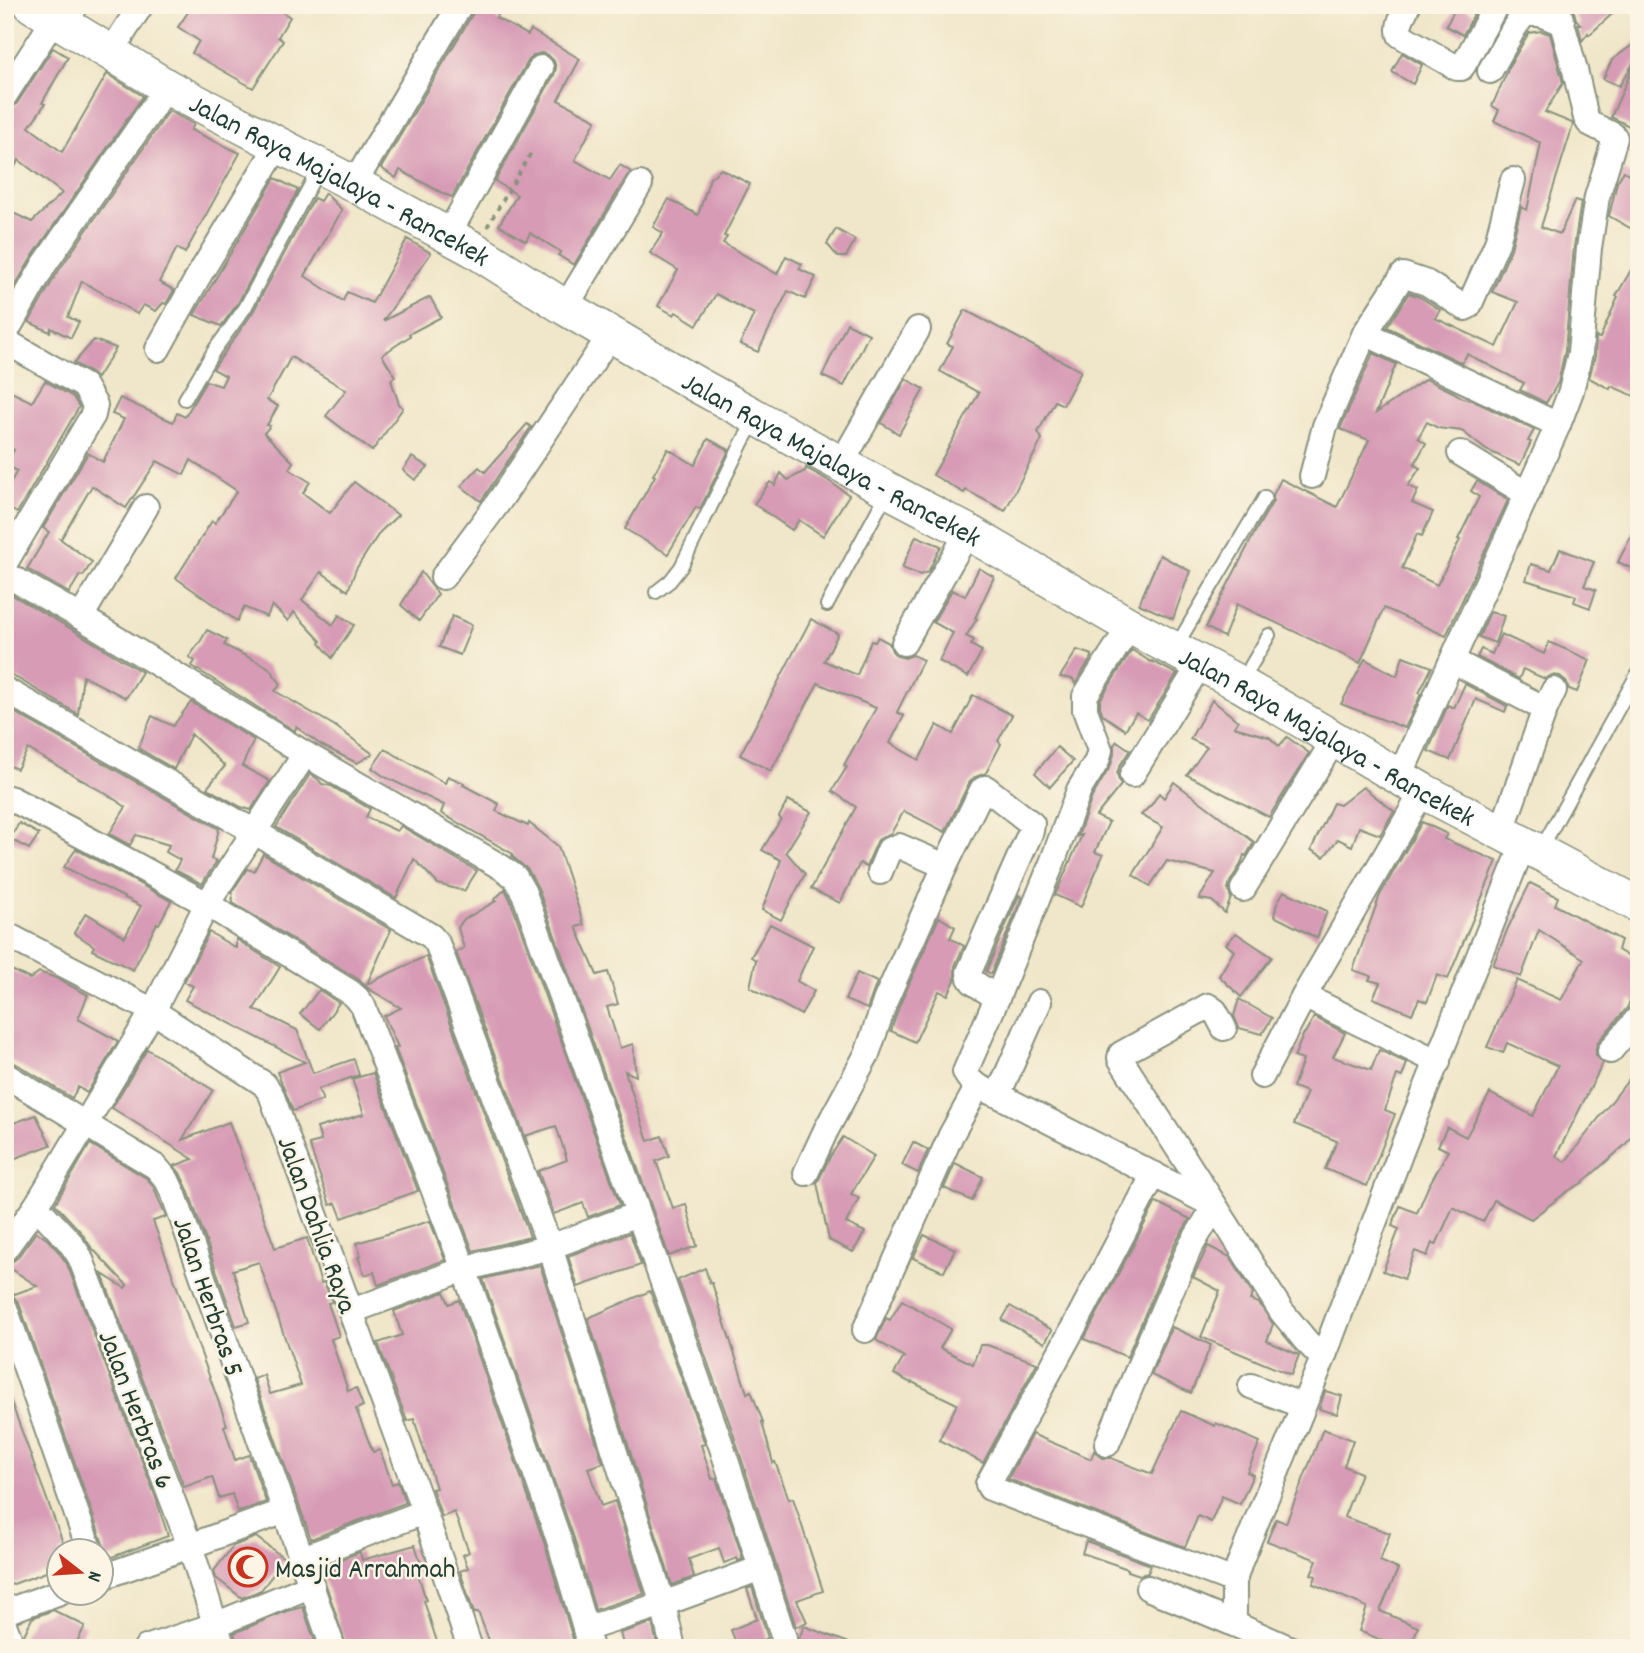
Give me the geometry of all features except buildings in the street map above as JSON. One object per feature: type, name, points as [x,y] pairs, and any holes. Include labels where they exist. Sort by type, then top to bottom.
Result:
[{"type":"main road","name":"Jalan Raya Majalaya - Rancekek","points":[[57,13],[111,52],[167,87],[460,242],[694,383],[968,532],[1130,626],[1240,684],[1411,785],[1639,905]]},
{"type":"street","points":[[111,52],[141,5]]},
{"type":"street","points":[[354,184],[460,5]]},
{"type":"street","points":[[1408,5],[1398,29],[1400,34],[1457,68],[1464,64],[1496,5]]},
{"type":"street","points":[[5,95],[57,13]]},
{"type":"street","points":[[1262,1076],[1411,785],[1453,661],[1558,425],[1571,391],[1580,353],[1585,284],[1597,197],[1615,138],[1586,118],[1560,14],[1524,14],[1490,71]]},
{"type":"street","points":[[460,242],[541,68]]},
{"type":"street","points":[[5,334],[44,265],[167,87]]},
{"type":"street","points":[[158,349],[278,145]]},
{"type":"street","points":[[1312,476],[1325,426],[1365,332],[1403,275],[1427,283],[1465,308],[1469,306],[1497,243],[1513,180]]},
{"type":"street","points":[[566,308],[639,184]]},
{"type":"street","points":[[841,464],[918,329]]},
{"type":"street","points":[[1365,332],[1558,425]]},
{"type":"street","points":[[443,577],[500,500],[611,334]]},
{"type":"street","points":[[5,341],[84,386],[94,405],[93,415],[5,563]]},
{"type":"street","points":[[1460,453],[1527,494]]},
{"type":"street","points":[[81,617],[146,507]]},
{"type":"street","points":[[904,643],[968,532]]},
{"type":"street","points":[[5,574],[515,877],[524,893],[722,1448],[784,1638],[784,1648]]},
{"type":"street","points":[[1130,626],[1085,696],[1085,710],[1100,750],[1097,761],[1079,790],[998,998],[965,1072],[968,1079],[988,1091],[1215,1206]]},
{"type":"street","points":[[1132,775],[1188,656]]},
{"type":"street","points":[[1234,1624],[1234,1581],[1397,1162],[1527,847],[1550,700],[1453,661]]},
{"type":"street","points":[[5,690],[255,832],[430,936],[437,943],[550,1247],[663,1604],[673,1648]]},
{"type":"street","points":[[1243,889],[1334,740]]},
{"type":"street","points":[[5,1249],[36,1206],[153,1011],[207,904],[305,754]]},
{"type":"street","points":[[806,1174],[826,1130],[867,1054],[886,999],[982,790],[986,788],[1032,824],[969,972],[973,982],[998,998]]},
{"type":"street","points":[[5,797],[207,904],[350,992],[363,1006],[464,1269],[560,1543],[588,1639],[663,1604],[761,1568]]},
{"type":"street","points":[[880,872],[889,850],[899,846],[946,866]]},
{"type":"street","name":"Jalan Dahlia Raya","points":[[5,934],[153,1011],[264,1084],[271,1094],[425,1512],[470,1648]]},
{"type":"street","points":[[1304,996],[1438,1062]]},
{"type":"street","points":[[865,1330],[951,1135],[988,1091],[1039,1002]]},
{"type":"street","points":[[1224,1028],[1208,1006],[1121,1054],[1121,1059],[1282,1312],[1323,1358]]},
{"type":"street","points":[[1610,1051],[1639,1017]]},
{"type":"street","name":"Jalan Herbras 5","points":[[5,1075],[156,1167],[167,1180],[333,1648]]},
{"type":"street","points":[[1154,1174],[988,1484],[990,1488],[1234,1581]]},
{"type":"street","name":"Jalan Herbras 6","points":[[36,1206],[80,1257],[190,1546],[219,1637]]},
{"type":"street","points":[[1107,1444],[1189,1249],[1215,1206]]},
{"type":"street","points":[[352,1311],[464,1269],[550,1247],[638,1214]]},
{"type":"street","points":[[5,1308],[85,1538]]},
{"type":"street","points":[[1251,1386],[1303,1406]]},
{"type":"street","points":[[116,1572],[285,1511]]},
{"type":"street","points":[[303,1558],[425,1512]]},
{"type":"street","points":[[146,1648],[219,1637],[312,1586]]},
{"type":"street","points":[[1148,1588],[1289,1648]]},
{"type":"street","points":[[5,1612],[46,1597]]},
{"type":"street","points":[[5,1627],[13,1648]]},
{"type":"lane","points":[[185,399],[215,349],[245,308],[320,167]]},
{"type":"lane","points":[[656,592],[670,581],[681,567],[756,417]]},
{"type":"lane","points":[[827,605],[888,490]]},
{"type":"lane","points":[[1188,656],[1265,497]]},
{"type":"lane","points":[[1240,684],[1269,635]]},
{"type":"lane","points":[[1527,847],[1639,671]]},
{"type":"lane","points":[[1527,847],[1639,687]]},
{"type":"path","points":[[460,242],[531,153]]},
{"type":"place","name":"Masjid Arrahmah","points":[[248,1567]]}]
